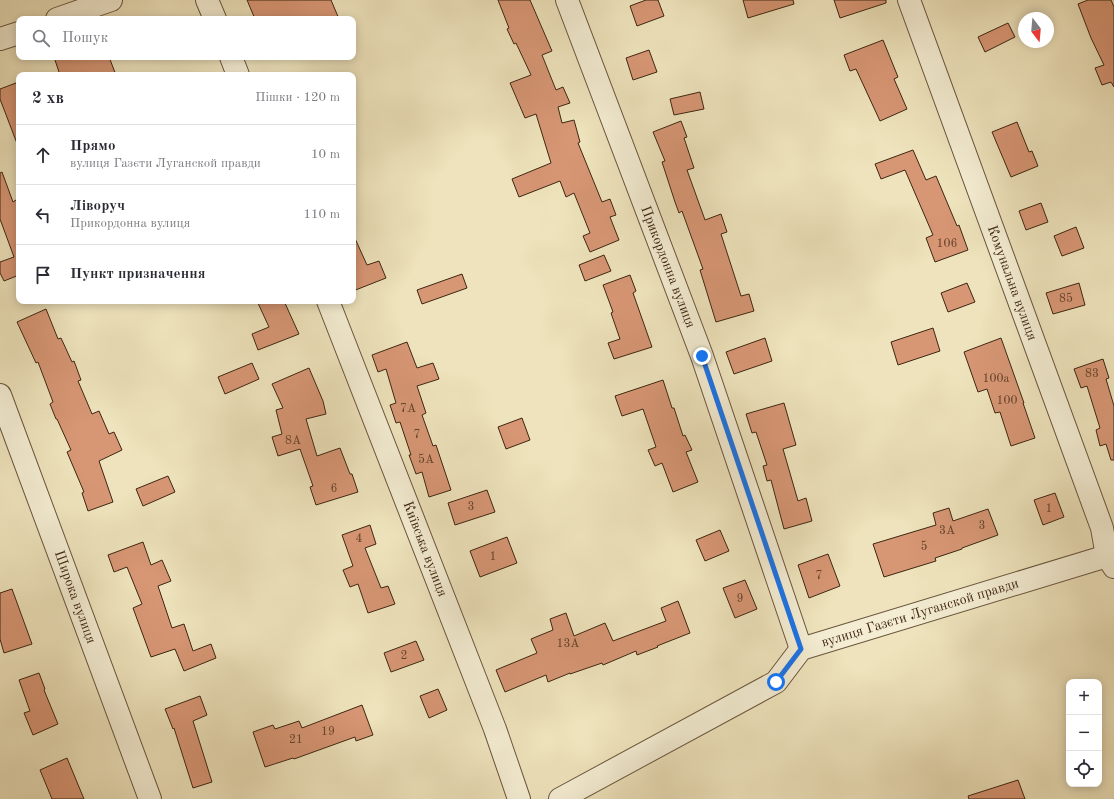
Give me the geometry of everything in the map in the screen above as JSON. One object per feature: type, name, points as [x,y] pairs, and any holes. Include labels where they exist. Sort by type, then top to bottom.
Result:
[{"type":"street","points":[[66,16],[111,0]]},
{"type":"street","points":[[207,0],[214,16]]},
{"type":"street","name":"Прикордонна вулиця","points":[[567,0],[702,356],[801,649]]},
{"type":"street","name":"Комунальна вулиця","points":[[909,0],[1102,528],[1111,561]]},
{"type":"street","points":[[0,39],[16,34]]},
{"type":"street","points":[[232,60],[237,72]]},
{"type":"street","name":"Київська вулиця","points":[[329,304],[495,729],[519,799]]},
{"type":"street","name":"Широка вулиця","points":[[0,395],[150,799]]},
{"type":"street","name":"вулиця Газєти Луганской правди","points":[[801,649],[1111,561]]},
{"type":"street","points":[[560,799],[776,682],[801,649]]},
{"type":"building","points":[[247,0],[331,0],[338,16],[254,16]]},
{"type":"building","points":[[498,0],[530,0],[552,51],[542,55],[556,90],[563,87],[570,103],[558,107],[562,123],[574,120],[580,142],[578,143],[602,202],[610,199],[616,215],[610,217],[619,240],[590,252],[583,236],[590,233],[574,193],[566,197],[560,181],[519,197],[512,179],[551,163],[536,114],[525,118],[510,83],[531,75],[516,43],[514,44],[507,29],[509,28]]},
{"type":"building","points":[[646,0],[658,0],[664,16],[637,26],[630,6]]},
{"type":"building","points":[[743,0],[793,0],[794,4],[748,18]]},
{"type":"building","points":[[834,0],[886,0],[886,3],[840,18]]},
{"type":"building","points":[[1088,0],[1111,0],[1114,7],[1114,87],[1111,82],[1102,85],[1095,68],[1104,65],[1091,38],[1078,4]]},
{"type":"building","points":[[1008,23],[1015,37],[985,52],[978,37]]},
{"type":"building","points":[[883,40],[898,77],[894,79],[907,109],[880,121],[856,69],[850,71],[844,55]]},
{"type":"building","points":[[649,50],[657,72],[633,80],[626,58]]},
{"type":"building","points":[[55,60],[110,60],[115,72],[59,72]]},
{"type":"building","points":[[16,83],[16,141],[0,99],[0,89]]},
{"type":"building","points":[[700,92],[704,109],[674,115],[670,99]]},
{"type":"building","points":[[681,121],[687,137],[684,138],[694,168],[687,170],[705,220],[721,214],[727,232],[721,234],[741,296],[749,294],[754,311],[716,322],[700,270],[703,269],[682,211],[679,213],[662,162],[665,161],[653,132]]},
{"type":"building","points":[[1017,122],[1029,152],[1032,151],[1038,166],[1011,177],[992,132]]},
{"type":"building","points":[[913,150],[926,180],[936,176],[957,226],[959,225],[968,250],[935,262],[926,238],[933,235],[905,170],[881,179],[875,164]]},
{"type":"building","points":[[2,172],[13,202],[16,200],[16,276],[4,281],[0,273],[0,262],[14,257],[0,219],[0,173]]},
{"type":"building","points":[[1041,203],[1048,222],[1026,230],[1019,211]]},
{"type":"building","points":[[1076,227],[1084,248],[1062,256],[1054,236]]},
{"type":"building","points":[[356,241],[367,265],[379,261],[386,278],[356,290]]},
{"type":"building","points":[[604,255],[611,271],[585,281],[579,265]]},
{"type":"building","points":[[462,274],[467,288],[422,304],[417,290]]},
{"type":"building","points":[[630,275],[636,291],[633,293],[652,347],[614,359],[608,343],[620,339],[611,313],[613,312],[603,285]]},
{"type":"building","points":[[967,283],[975,302],[948,312],[941,293]]},
{"type":"building","points":[[1079,283],[1085,305],[1053,314],[1046,293]]},
{"type":"building","points":[[258,304],[285,304],[299,334],[258,350],[252,334],[269,327]]},
{"type":"building","points":[[46,309],[58,339],[61,338],[72,362],[74,361],[81,380],[78,381],[92,414],[99,411],[109,434],[114,432],[122,450],[99,461],[113,502],[88,511],[82,493],[84,492],[67,452],[71,450],[50,404],[53,402],[38,362],[36,363],[17,322]]},
{"type":"building","points":[[933,328],[940,351],[898,365],[891,342]]},
{"type":"building","points":[[765,338],[772,361],[734,374],[726,352]]},
{"type":"building","points":[[1001,338],[1035,438],[1011,446],[1000,412],[995,413],[987,389],[978,392],[964,352]]},
{"type":"building","points":[[407,342],[417,368],[433,363],[439,379],[417,386],[426,413],[422,415],[433,446],[436,445],[451,490],[429,497],[422,472],[416,474],[400,422],[396,423],[390,405],[396,403],[386,369],[378,372],[372,355]]},
{"type":"building","points":[[1103,359],[1109,378],[1106,379],[1114,406],[1114,460],[1111,460],[1106,444],[1100,446],[1096,430],[1100,428],[1087,386],[1081,388],[1074,369]]},
{"type":"building","points":[[252,363],[259,379],[225,394],[218,377]]},
{"type":"building","points":[[309,368],[323,401],[326,414],[306,419],[317,456],[340,448],[350,474],[352,474],[358,492],[316,505],[310,487],[313,486],[300,449],[278,456],[272,437],[282,434],[276,410],[283,408],[272,384]]},
{"type":"building","points":[[663,380],[683,436],[685,435],[692,450],[686,452],[698,482],[673,492],[662,463],[655,466],[648,450],[656,447],[643,409],[622,416],[615,396]]},
{"type":"building","points":[[784,403],[796,445],[783,449],[798,501],[806,498],[812,521],[784,529],[771,480],[767,481],[763,466],[767,465],[756,432],[752,433],[746,414]]},
{"type":"building","points":[[522,418],[530,440],[506,449],[498,427]]},
{"type":"building","points":[[168,476],[175,492],[143,506],[136,489]]},
{"type":"building","points":[[487,490],[495,512],[455,525],[448,503]]},
{"type":"building","points":[[1055,493],[1064,517],[1043,525],[1034,500]]},
{"type":"building","points":[[949,508],[953,521],[988,509],[998,535],[935,558],[936,561],[884,577],[873,544],[936,525],[933,513]]},
{"type":"building","points":[[370,525],[376,544],[365,548],[381,588],[388,586],[395,604],[368,613],[358,584],[350,587],[343,570],[353,566],[342,535]]},
{"type":"building","points":[[720,530],[729,551],[705,561],[696,540]]},
{"type":"building","points":[[507,537],[517,563],[480,577],[470,551]]},
{"type":"building","points":[[143,542],[151,565],[162,560],[171,581],[158,586],[172,628],[184,624],[193,651],[211,644],[216,658],[184,671],[175,649],[151,657],[133,608],[142,604],[127,567],[114,572],[108,555]]},
{"type":"building","points":[[828,554],[840,586],[809,598],[798,565]]},
{"type":"building","points":[[745,580],[757,609],[735,618],[723,588]]},
{"type":"building","points":[[12,589],[32,644],[4,653],[0,639],[0,593]]},
{"type":"building","points":[[678,601],[690,633],[637,655],[636,651],[603,665],[602,663],[548,682],[546,675],[505,692],[496,670],[537,653],[531,639],[553,630],[550,619],[566,613],[574,636],[605,623],[613,641],[666,621],[661,608]]},
{"type":"building","points":[[416,641],[424,660],[391,672],[384,653]]},
{"type":"building","points":[[39,673],[45,689],[44,690],[58,724],[33,735],[24,713],[30,711],[19,680]]},
{"type":"building","points":[[438,689],[447,710],[429,718],[420,696]]},
{"type":"building","points":[[200,696],[207,715],[193,721],[212,782],[193,788],[174,728],[173,729],[165,709]]},
{"type":"building","points":[[362,705],[373,735],[356,741],[355,737],[294,759],[293,758],[265,767],[253,732],[273,725],[275,729],[299,721],[302,728]]},
{"type":"building","points":[[67,758],[84,799],[52,799],[40,770]]},
{"type":"building","points":[[1018,780],[1025,799],[969,799],[968,796]]},
{"type":"route","points":[[702,356],[801,649],[776,682]]}]
